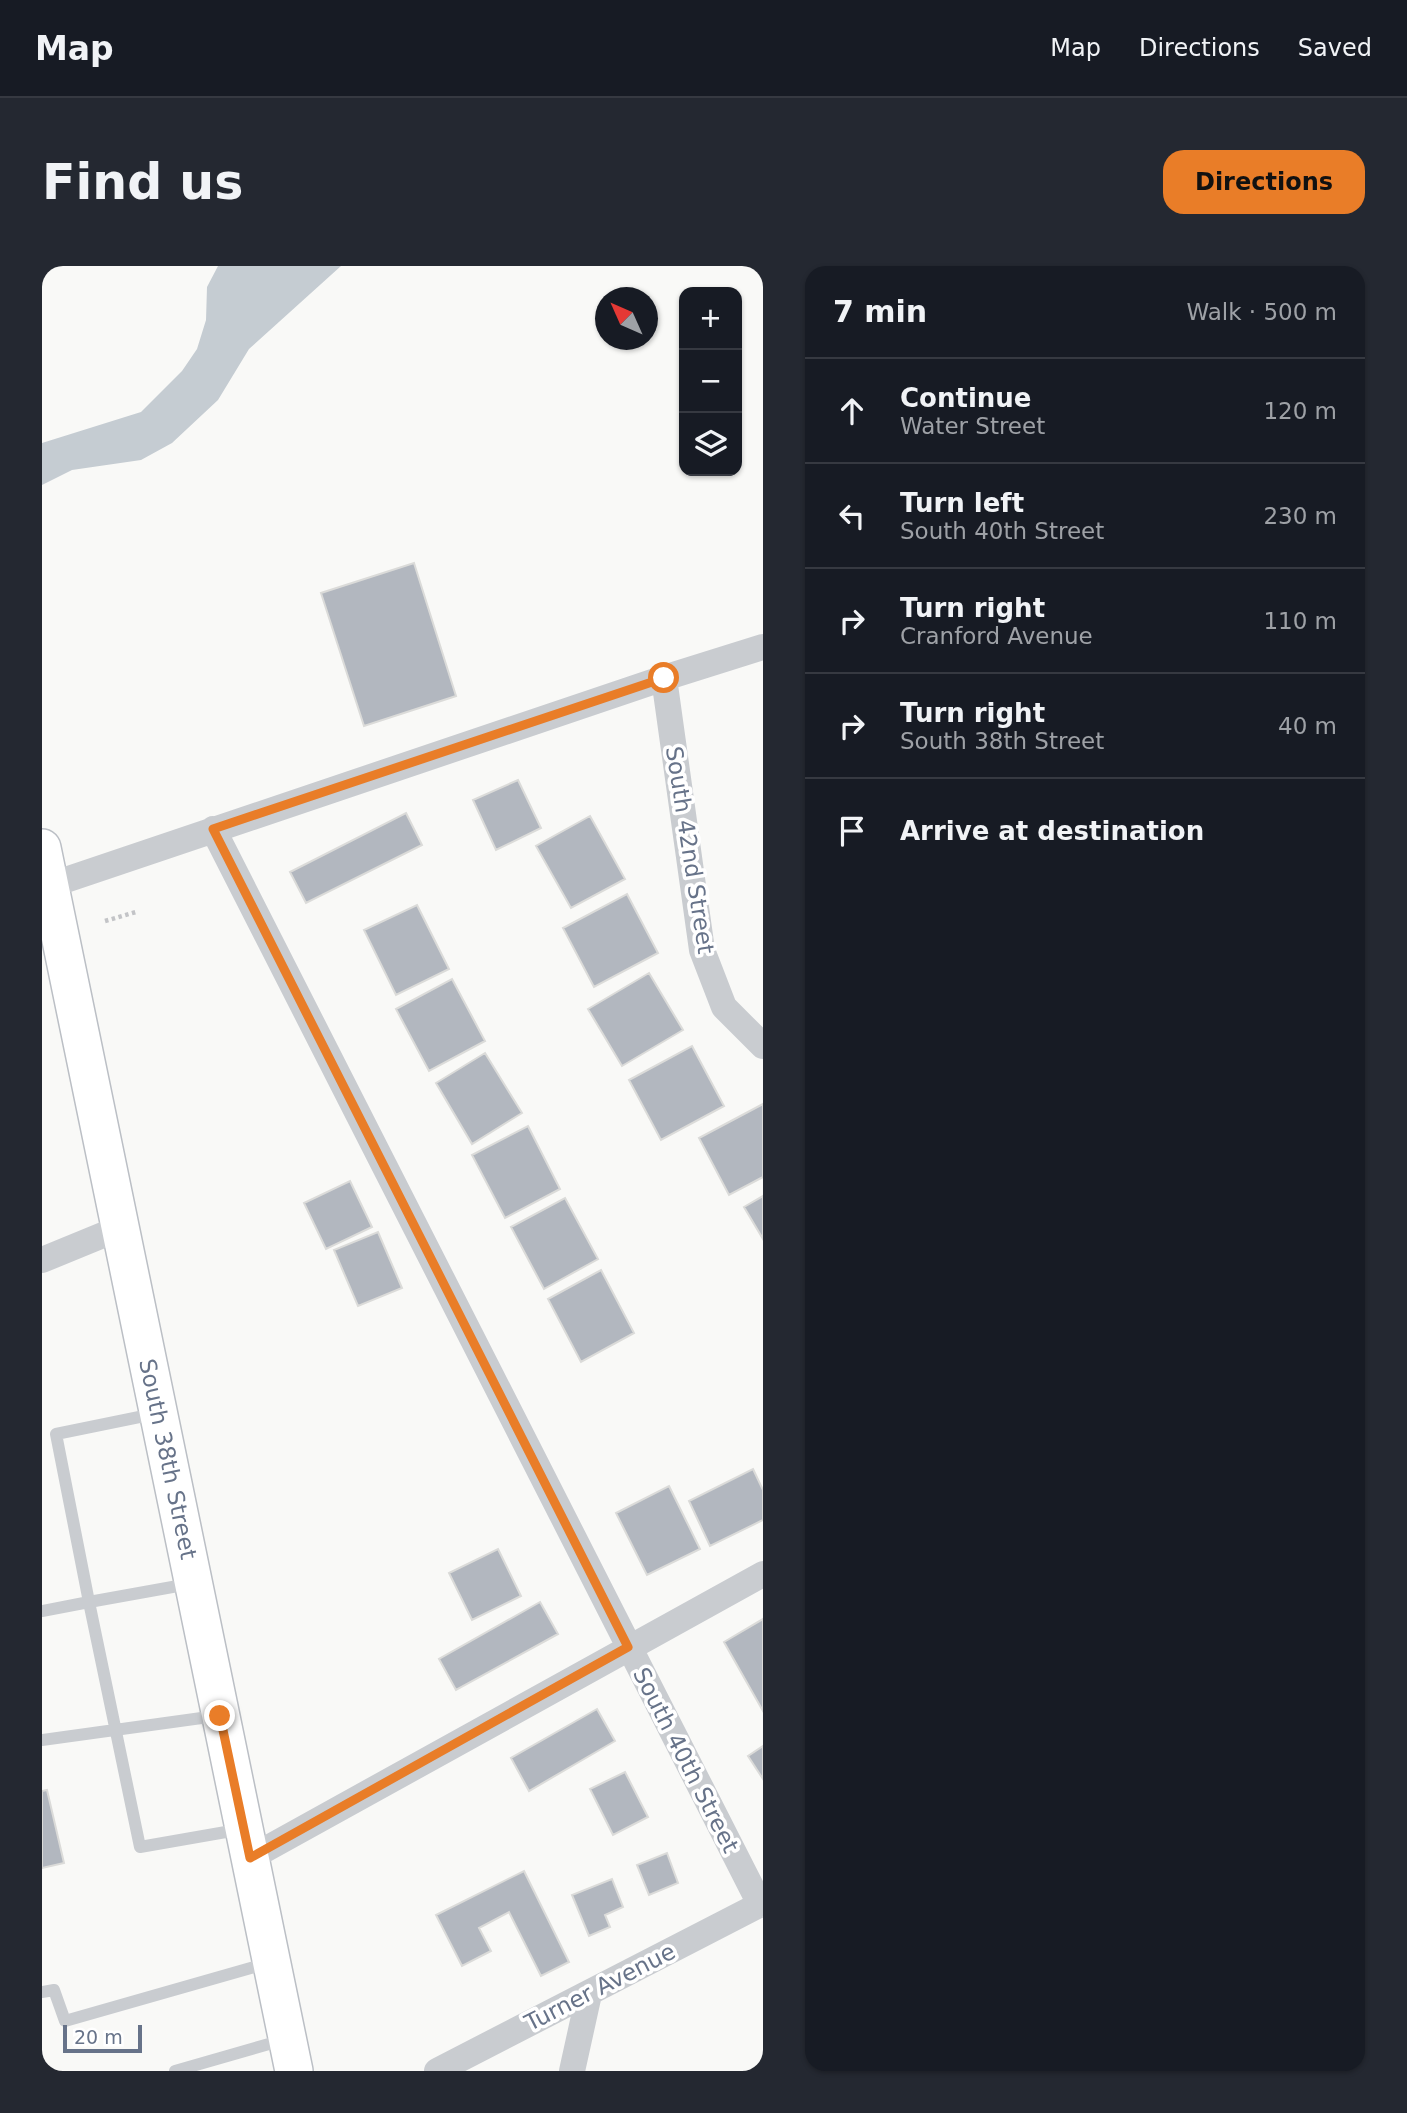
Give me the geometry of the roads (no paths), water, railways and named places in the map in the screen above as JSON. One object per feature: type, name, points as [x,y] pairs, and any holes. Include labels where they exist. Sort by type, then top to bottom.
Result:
[{"type":"main road","name":"South 38th Street","points":[[42,848],[46,886],[120,1227],[290,2055]]},
{"type":"street","points":[[46,886],[763,647]]},
{"type":"street","name":"South 42nd Street","points":[[664,678],[702,950],[724,1007],[763,1046]]},
{"type":"street","name":"South 40th Street","points":[[213,829],[628,1647],[762,1903]]},
{"type":"street","points":[[42,1260],[120,1227]]},
{"type":"street","points":[[246,1843],[628,1647],[763,1574]]},
{"type":"street","name":"Turner Avenue","points":[[438,2071],[762,1903]]},
{"type":"street","points":[[572,2071],[589,1994]]},
{"type":"lane","points":[[42,1436],[158,1414]]},
{"type":"lane","points":[[56,1434],[140,1847],[246,1843]]},
{"type":"lane","points":[[42,1611],[193,1583]]},
{"type":"lane","points":[[42,1740],[220,1716]]},
{"type":"lane","points":[[42,1992],[54,1990],[65,2021],[271,1962]]},
{"type":"lane","points":[[175,2071],[290,2055]]}]
